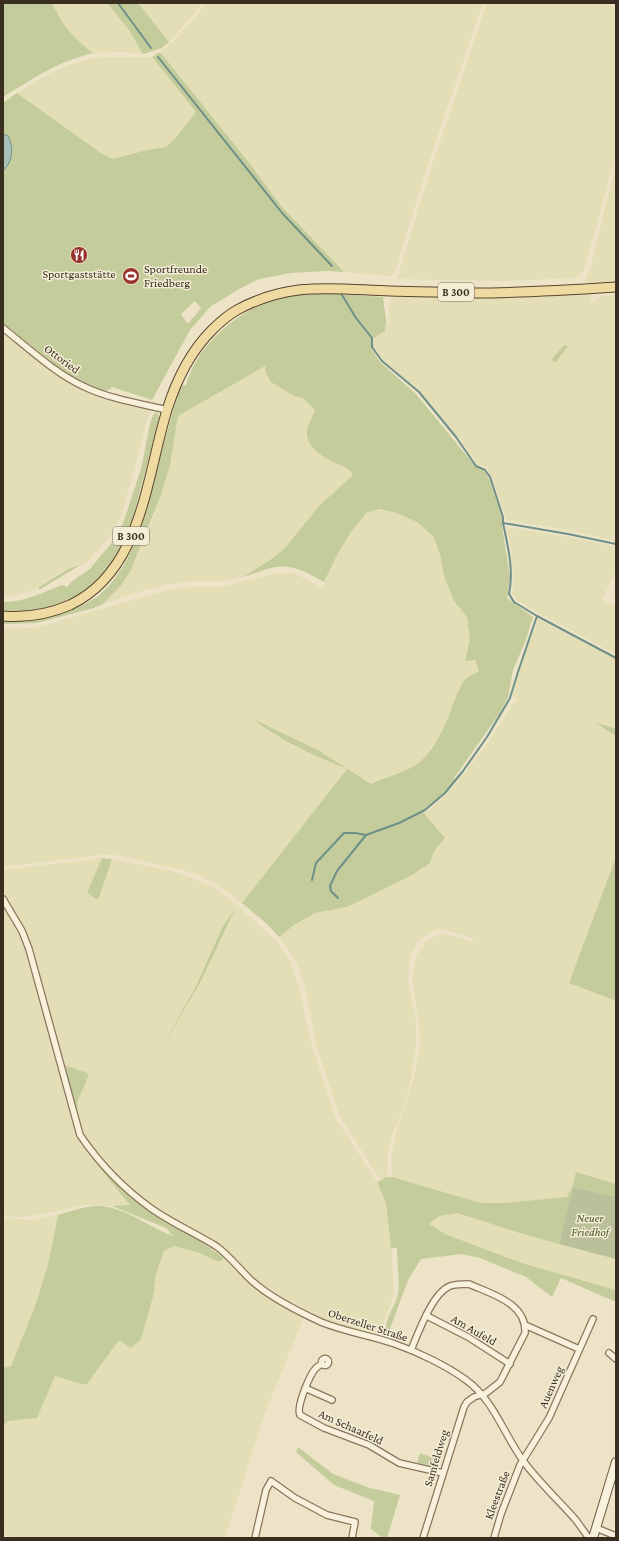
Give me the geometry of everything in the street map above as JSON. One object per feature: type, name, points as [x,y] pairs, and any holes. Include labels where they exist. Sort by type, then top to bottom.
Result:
[{"type":"main road","name":"B 300","points":[[3,616],[36,615],[60,610],[82,599],[99,586],[112,572],[125,552],[135,527],[167,410],[184,368],[202,341],[217,325],[235,311],[262,298],[296,289],[332,288],[478,293],[616,287]]},
{"type":"main road","points":[[593,1538],[612,1485],[616,1462]]},
{"type":"street","name":"Ottoried","points":[[3,328],[73,381],[85,388],[167,410]]},
{"type":"street","name":"Oberzeller Straße","points":[[3,899],[12,912],[29,949],[80,1135],[91,1151],[106,1168],[134,1196],[153,1210],[217,1247],[252,1281],[271,1296],[320,1322],[348,1332],[394,1343],[411,1350],[464,1379],[482,1395],[523,1461],[576,1520],[589,1538]]},
{"type":"street","points":[[411,1350],[435,1300],[443,1290],[449,1286],[462,1284],[469,1284],[511,1304],[519,1312],[525,1325],[579,1349]]},
{"type":"street","name":"Am Aufeld","points":[[427,1316],[468,1337],[510,1364]]},
{"type":"street","name":"Auenweg","points":[[523,1461],[549,1418],[593,1318]]},
{"type":"street","name":"Samfeldweg","points":[[423,1538],[442,1473],[464,1407],[474,1397],[486,1393],[500,1382],[525,1332],[525,1325]]},
{"type":"street","points":[[609,1353],[616,1359]]},
{"type":"street","name":"Am Schaarfeld","points":[[322,1364],[316,1368],[305,1388],[298,1412],[307,1419],[369,1445],[399,1463],[442,1473]]},
{"type":"street","name":"Am Schaarfeld","points":[[305,1388],[332,1400]]},
{"type":"street","name":"Kleestraße","points":[[494,1538],[510,1490],[523,1461]]},
{"type":"street","points":[[255,1538],[266,1490],[271,1481],[295,1498],[327,1515],[355,1522],[352,1538]]},
{"type":"street","points":[[596,1528],[616,1536]]},
{"type":"shaded area","points":[[52,3],[107,3],[129,30],[143,54],[121,52],[93,53],[81,45],[56,12]]},
{"type":"shaded area","points":[[138,3],[203,3],[169,42]]},
{"type":"shaded area","points":[[207,3],[483,3],[428,165],[394,274],[391,276],[344,272],[282,207],[250,164],[160,52],[177,38]]},
{"type":"shaded area","points":[[487,3],[610,3],[616,11],[616,155],[584,270],[577,278],[502,281],[397,279],[432,165]]},
{"type":"shaded area","points":[[152,57],[196,112],[175,139],[166,147],[147,150],[113,159],[101,153],[17,93],[49,74],[69,65],[92,58]]},
{"type":"shaded area","points":[[616,164],[616,282],[587,283],[585,280],[590,268]]},
{"type":"shaded area","points":[[590,294],[592,298],[590,305],[599,297],[616,294],[616,541],[567,530],[507,520],[491,476],[485,467],[477,464],[457,436],[419,391],[383,359],[373,346],[373,338],[385,331],[386,321],[390,322],[389,309],[392,296],[484,298]]},
{"type":"shaded area","points":[[3,333],[69,383],[98,395],[146,406],[149,413],[124,507],[119,521],[110,536],[87,562],[64,570],[35,590],[11,596],[3,594]]},
{"type":"shaded area","points":[[266,365],[266,373],[272,382],[294,396],[303,397],[315,410],[312,446],[327,459],[350,471],[353,475],[320,505],[284,549],[243,577],[221,581],[193,581],[166,585],[145,590],[103,604],[122,584],[131,570],[151,523],[164,481],[178,416]]},
{"type":"shaded area","points":[[377,510],[396,513],[417,522],[433,536],[440,554],[444,576],[454,601],[467,617],[470,639],[465,661],[475,660],[479,671],[470,676],[464,682],[437,739],[423,759],[410,769],[371,784],[347,769],[242,903],[216,884],[201,876],[183,870],[115,855],[101,855],[3,867],[3,629],[35,628],[168,590],[193,587],[220,587],[277,573],[294,573],[322,588],[338,553],[351,532],[366,513]],"holes":[[[275,729],[318,750],[344,767],[294,746],[267,731]]]},
{"type":"shaded area","points":[[507,527],[590,541],[616,547],[616,570],[602,600],[616,606],[616,654],[536,612],[516,599],[512,593],[514,579]]},
{"type":"shaded area","points":[[538,619],[616,659],[616,729],[595,723],[616,736],[616,857],[569,983],[616,1001],[616,1184],[576,1172],[573,1185],[567,1197],[504,1203],[481,1203],[392,1177],[391,1157],[396,1134],[413,1081],[420,1048],[419,1023],[412,979],[416,956],[427,940],[442,934],[472,942],[473,938],[442,929],[432,931],[418,941],[410,957],[408,980],[416,1022],[416,1047],[411,1079],[404,1106],[393,1133],[387,1155],[387,1177],[380,1179],[340,1117],[316,1045],[305,987],[296,961],[279,937],[294,925],[315,913],[347,907],[412,875],[430,863],[434,851],[445,838],[423,813],[429,810],[446,795],[462,776],[485,747],[517,699],[512,697],[525,654]]},
{"type":"shaded area","points":[[102,858],[97,900],[112,859],[172,871],[212,886],[239,907],[277,942],[290,961],[299,987],[310,1039],[336,1119],[377,1182],[386,1203],[392,1254],[394,1294],[380,1333],[370,1334],[325,1319],[285,1299],[258,1281],[230,1253],[212,1239],[169,1216],[141,1197],[89,1147],[78,1121],[77,1103],[88,1074],[63,1065],[51,1020],[13,911],[3,896],[3,870]],"holes":[[[233,912],[201,981],[171,1032],[196,986],[223,926]]]},
{"type":"shaded area","points":[[3,904],[9,912],[28,953],[43,1005],[70,1115],[78,1137],[91,1157],[131,1206],[85,1205],[38,1215],[16,1217],[3,1215]]},
{"type":"shaded area","points":[[457,1213],[523,1234],[616,1259],[616,1290],[525,1264],[445,1234],[429,1225],[439,1216]]},
{"type":"shaded area","points":[[58,1215],[48,1265],[35,1306],[11,1366],[3,1368],[3,1218],[32,1220]]},
{"type":"shaded area","points":[[174,1246],[197,1252],[219,1262],[224,1258],[253,1286],[270,1298],[304,1317],[265,1413],[225,1538],[15,1538],[3,1535],[3,1426],[8,1421],[37,1418],[55,1376],[81,1384],[87,1384],[119,1339],[141,1339],[153,1297],[156,1274],[164,1251]]},
{"type":"green space","points":[[3,3],[52,3],[69,31],[80,43],[93,53],[57,66],[3,97]]},
{"type":"green space","points":[[107,3],[138,3],[169,42],[162,48],[143,54],[129,30]]},
{"type":"green space","points":[[160,52],[250,164],[282,207],[344,272],[327,271],[291,273],[259,279],[239,289],[210,307],[190,330],[152,400],[112,387],[101,391],[90,388],[78,382],[50,363],[3,325],[3,171],[11,159],[12,150],[8,136],[3,134],[3,103],[17,93],[101,153],[113,159],[147,150],[166,147],[175,139],[196,112],[152,57]],"holes":[[[195,301],[201,308],[188,324],[181,314]]]},
{"type":"green space","points":[[300,294],[340,294],[383,297],[386,321],[385,331],[372,339],[371,348],[380,362],[416,394],[475,466],[484,471],[489,479],[502,517],[510,577],[507,598],[533,617],[525,642],[513,670],[508,697],[499,714],[454,778],[456,780],[445,793],[422,811],[445,838],[434,851],[430,863],[412,875],[347,907],[315,913],[294,925],[279,937],[267,924],[242,903],[347,769],[286,741],[253,719],[318,750],[371,784],[405,771],[423,759],[442,731],[464,681],[469,676],[479,671],[475,660],[465,661],[470,639],[467,617],[454,601],[444,576],[440,554],[433,536],[417,522],[396,513],[379,509],[366,513],[351,532],[338,553],[324,582],[303,571],[284,566],[266,569],[243,577],[284,549],[320,505],[353,475],[343,466],[331,461],[316,451],[309,442],[307,436],[308,426],[315,410],[303,398],[294,396],[271,382],[266,373],[265,366],[178,416],[170,465],[160,497],[131,570],[122,584],[103,604],[94,608],[36,623],[3,624],[3,620],[33,620],[67,611],[92,600],[111,583],[123,567],[140,530],[180,386],[186,385],[198,358],[217,335],[241,316],[254,308],[275,299]]},
{"type":"green space","points":[[563,346],[568,346],[556,362],[551,360]]},
{"type":"green space","points":[[157,412],[159,418],[131,525],[123,547],[109,568],[97,581],[69,600],[54,606],[37,610],[3,612],[3,602],[26,599],[62,585],[67,587],[72,581],[90,569],[114,540],[122,526],[141,469],[150,424],[153,415]]},
{"type":"green space","points":[[82,564],[39,590],[39,587],[68,569]]},
{"type":"green space","points":[[594,722],[616,729],[616,736]]},
{"type":"green space","points":[[616,857],[616,1001],[569,983]]},
{"type":"green space","points":[[102,858],[112,859],[98,900],[87,893]]},
{"type":"green space","points":[[235,909],[201,981],[161,1049],[196,986],[223,926]]},
{"type":"green space","points":[[63,1065],[89,1074],[77,1103],[78,1121]]},
{"type":"green space","points":[[91,1157],[126,1193],[224,1258],[219,1262],[197,1252],[174,1246],[164,1251],[156,1274],[153,1297],[141,1339],[131,1348],[119,1340],[87,1384],[81,1384],[55,1376],[37,1418],[8,1421],[3,1426],[3,1368],[11,1366],[35,1306],[48,1265],[58,1215],[85,1207],[104,1206],[125,1212],[173,1236],[166,1228],[112,1206],[130,1205]]},
{"type":"green space","points":[[576,1172],[616,1184],[616,1197],[573,1187],[559,1244],[457,1213],[439,1216],[429,1224],[445,1234],[525,1264],[616,1290],[616,1302],[561,1278],[552,1297],[526,1277],[480,1258],[462,1254],[421,1259],[408,1280],[387,1337],[387,1321],[398,1295],[399,1278],[397,1248],[391,1248],[386,1203],[377,1182],[387,1177],[392,1177],[481,1203],[504,1203],[567,1197],[573,1185]]},
{"type":"green space","name":"Neuer Friedhof","points":[[573,1187],[616,1197],[616,1259],[559,1244]]},
{"type":"green space","points":[[298,1447],[333,1474],[370,1488],[400,1495],[387,1538],[383,1538],[371,1529],[374,1501],[334,1485],[296,1452]]},
{"type":"green space","points":[[420,1453],[441,1461],[437,1466],[417,1463]]},
{"type":"water","points":[[3,134],[8,136],[12,154],[9,163],[3,171]]},
{"type":"waterway","points":[[118,3],[151,48]]},
{"type":"waterway","points":[[158,57],[283,214],[332,266]]},
{"type":"waterway","points":[[338,898],[331,891],[330,886],[337,871],[366,835],[399,823],[425,810],[445,793],[487,737],[510,698],[537,616],[514,602],[509,594],[511,567],[503,517],[490,477],[485,470],[476,466],[456,437],[419,392],[382,361],[372,347],[372,338],[356,318],[342,295]]},
{"type":"waterway","points":[[503,523],[616,544]]},
{"type":"waterway","points":[[537,616],[616,658]]},
{"type":"waterway","points":[[312,880],[316,863],[344,833],[366,835]]},
{"type":"place","name":"Sportgaststätte","points":[[79,255]]},
{"type":"place","name":"Sportfreunde Friedberg","points":[[131,276]]}]
